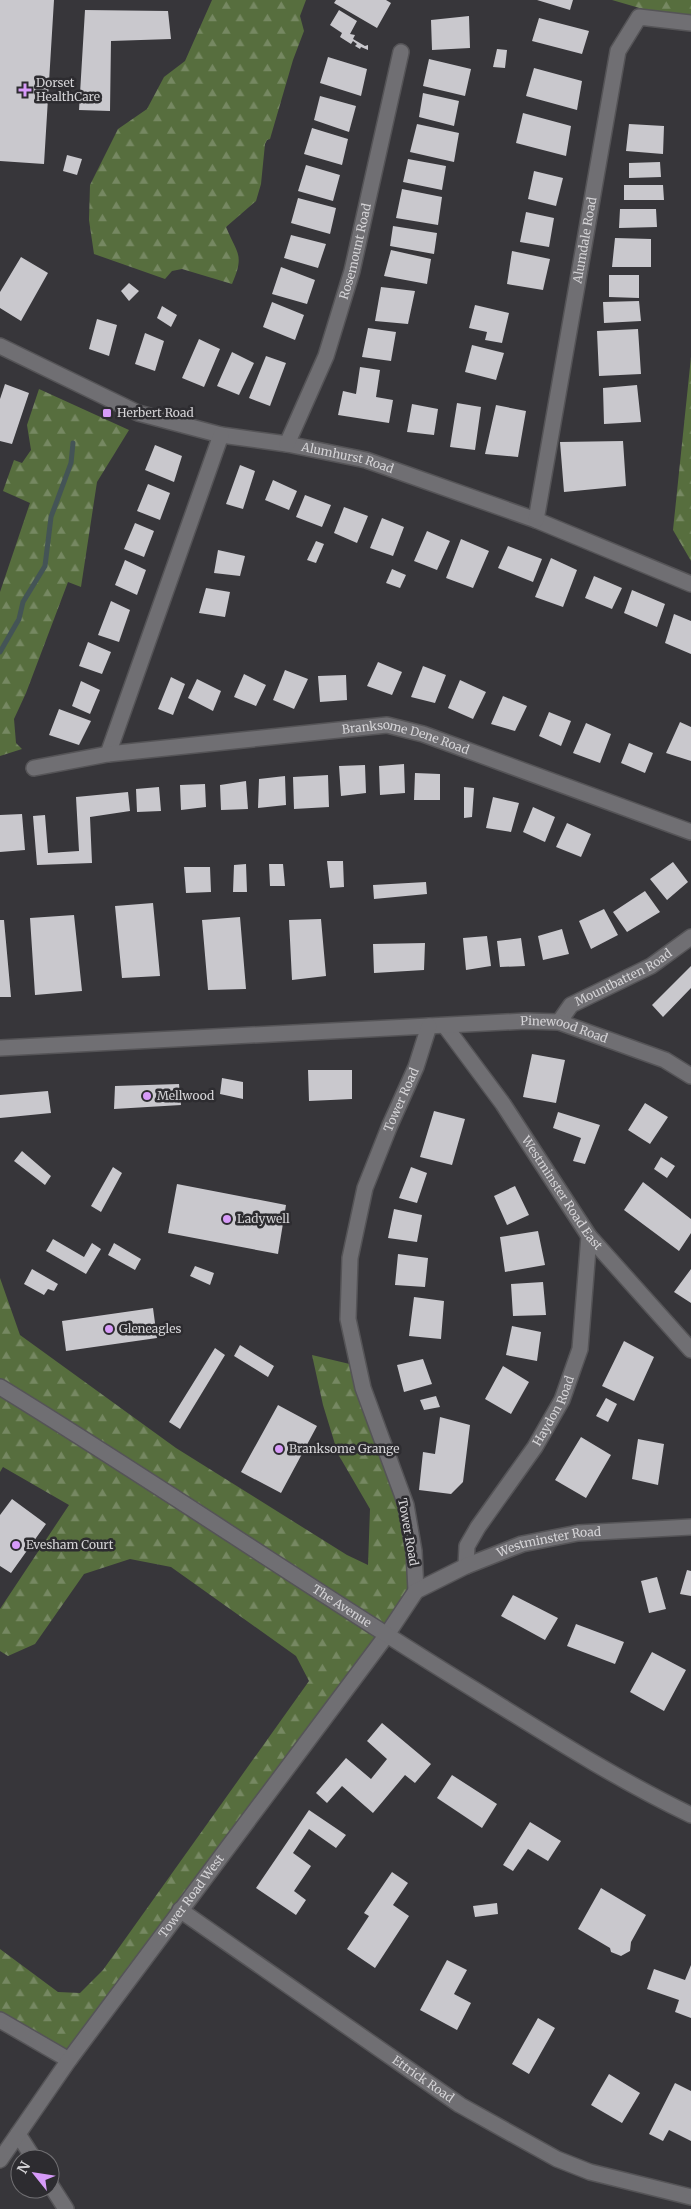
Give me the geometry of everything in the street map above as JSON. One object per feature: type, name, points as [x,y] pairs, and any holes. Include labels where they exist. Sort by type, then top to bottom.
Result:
[{"type":"street","name":"Alumdale Road","points":[[536,520],[618,52],[639,18],[691,24]]},
{"type":"street","name":"Rosemount Road","points":[[287,444],[326,356],[352,271],[401,52]]},
{"type":"street","name":"Alumhurst Road","points":[[0,346],[138,413],[221,435],[287,444],[366,460],[536,520],[691,584]]},
{"type":"street","points":[[108,754],[221,435]]},
{"type":"street","name":"Branksome Dene Road","points":[[34,768],[108,754],[387,725],[423,734],[691,832]]},
{"type":"street","name":"Mountbatten Road","points":[[559,1022],[571,1005],[651,966],[691,937]]},
{"type":"street","name":"Pinewood Road","points":[[429,1026],[526,1021],[559,1022],[665,1060],[691,1076]]},
{"type":"street","points":[[0,1048],[429,1026]]},
{"type":"street","name":"Tower Road","points":[[416,1591],[414,1551],[406,1505],[363,1388],[348,1319],[350,1258],[365,1188],[416,1067],[429,1026]]},
{"type":"street","name":"Westminster Road East","points":[[445,1026],[503,1104],[589,1236],[691,1350]]},
{"type":"street","name":"Haydon Road","points":[[466,1566],[467,1546],[478,1527],[535,1447],[562,1400],[580,1349],[589,1236]]},
{"type":"street","name":"The Avenue","points":[[0,1387],[126,1464],[386,1636],[657,1799],[691,1815]]},
{"type":"street","name":"Westminster Road","points":[[416,1591],[466,1566],[522,1544],[578,1532],[691,1527]]},
{"type":"street","points":[[386,1636],[416,1591]]},
{"type":"street","name":"Tower Road West","points":[[0,2160],[69,2060],[386,1636]]},
{"type":"street","name":"Ettrick Road","points":[[180,1910],[452,2099],[505,2131],[558,2160],[590,2172],[691,2197]]},
{"type":"street","points":[[0,2020],[69,2060]]},
{"type":"street","points":[[18,2134],[28,2149]]},
{"type":"green space","points":[[212,0],[306,0],[300,16],[304,31],[293,60],[270,139],[265,144],[261,184],[256,201],[226,227],[239,260],[232,284],[182,269],[172,271],[165,279],[94,254],[89,220],[90,185],[118,129],[147,109],[164,77],[185,61]]},
{"type":"green space","points":[[612,0],[691,0],[691,23]]},
{"type":"green space","points":[[691,357],[691,561],[673,530]]},
{"type":"green space","points":[[39,389],[129,430],[97,482],[81,587],[68,582],[26,693],[14,719],[16,743],[22,749],[0,756],[0,592],[30,503],[3,491],[14,460],[22,463],[31,450],[27,425]]},
{"type":"green space","points":[[0,1278],[20,1335],[176,1448],[347,1555],[368,1565],[370,1509],[338,1454],[323,1405],[312,1355],[358,1366],[406,1505],[416,1591],[69,2060],[0,2020],[0,1949],[58,1992],[80,1993],[103,1970],[309,1681],[296,1656],[171,1567],[130,1559],[84,1574],[35,1644],[8,1656],[0,1651],[0,1609],[69,1505],[3,1467],[0,1472]]},
{"type":"building","name":"Dorset HealthCare","points":[[0,0],[54,0],[44,164],[0,161]]},
{"type":"building","points":[[336,0],[386,0],[391,3],[377,28],[334,3]]},
{"type":"building","points":[[537,0],[573,0],[570,10]]},
{"type":"building","points":[[85,10],[168,11],[171,39],[111,41],[110,111],[79,110]]},
{"type":"building","points":[[339,10],[357,21],[350,34],[355,35],[353,39],[365,46],[368,45],[368,50],[361,47],[360,49],[355,46],[357,44],[353,41],[351,44],[340,37],[342,33],[330,25]]},
{"type":"building","points":[[469,16],[470,48],[432,50],[431,20]]},
{"type":"building","points":[[539,18],[589,31],[582,54],[532,41]]},
{"type":"building","points":[[497,49],[507,50],[505,68],[493,67]]},
{"type":"building","points":[[328,57],[367,69],[361,96],[320,83]]},
{"type":"building","points":[[429,59],[471,69],[465,96],[423,86]]},
{"type":"building","points":[[534,68],[582,81],[577,110],[526,96]]},
{"type":"building","points":[[423,93],[459,101],[454,126],[419,117]]},
{"type":"building","points":[[320,96],[356,106],[349,132],[314,120]]},
{"type":"building","points":[[523,113],[571,126],[566,156],[516,143]]},
{"type":"building","points":[[417,124],[459,133],[454,162],[410,152]]},
{"type":"building","points":[[629,124],[664,126],[663,154],[626,151]]},
{"type":"building","points":[[312,128],[348,139],[342,165],[304,154]]},
{"type":"building","points":[[67,155],[82,159],[77,175],[63,171]]},
{"type":"building","points":[[408,159],[446,166],[442,190],[403,182]]},
{"type":"building","points":[[660,162],[661,177],[629,178],[629,163]]},
{"type":"building","points":[[306,165],[340,175],[333,201],[298,191]]},
{"type":"building","points":[[534,171],[563,178],[556,206],[528,199]]},
{"type":"building","points":[[624,185],[663,185],[664,200],[624,200]]},
{"type":"building","points":[[402,189],[442,197],[438,225],[396,218]]},
{"type":"building","points":[[298,198],[336,208],[330,234],[291,223]]},
{"type":"building","points":[[620,209],[656,209],[657,227],[619,228]]},
{"type":"building","points":[[526,212],[554,218],[549,247],[520,242]]},
{"type":"building","points":[[393,226],[437,233],[434,254],[390,246]]},
{"type":"building","points":[[291,235],[326,244],[318,268],[284,258]]},
{"type":"building","points":[[615,238],[651,239],[651,267],[612,267]]},
{"type":"building","points":[[391,250],[431,259],[427,284],[384,276]]},
{"type":"building","points":[[512,251],[550,259],[543,290],[507,284]]},
{"type":"building","points":[[21,257],[48,273],[21,321],[0,308],[0,292]]},
{"type":"building","points":[[281,267],[315,280],[307,304],[272,294]]},
{"type":"building","points":[[609,275],[639,275],[639,298],[609,297]]},
{"type":"building","points":[[129,283],[139,291],[129,301],[121,291]]},
{"type":"building","points":[[381,287],[415,291],[408,324],[375,321]]},
{"type":"building","points":[[639,301],[641,321],[604,323],[603,302]]},
{"type":"building","points":[[272,302],[304,315],[295,340],[263,327]]},
{"type":"building","points":[[475,305],[509,313],[502,343],[485,340],[487,332],[469,328]]},
{"type":"building","points":[[162,306],[177,315],[171,327],[157,318]]},
{"type":"building","points":[[97,319],[117,325],[109,356],[89,349]]},
{"type":"building","points":[[368,328],[396,332],[391,361],[362,357]]},
{"type":"building","points":[[638,329],[641,374],[599,376],[597,331]]},
{"type":"building","points":[[145,333],[164,341],[155,371],[135,364]]},
{"type":"building","points":[[199,339],[220,349],[204,387],[182,378]]},
{"type":"building","points":[[472,345],[504,353],[496,380],[465,372]]},
{"type":"building","points":[[232,352],[254,363],[239,395],[217,386]]},
{"type":"building","points":[[266,356],[286,363],[270,406],[249,398]]},
{"type":"building","points":[[360,367],[380,370],[376,397],[393,400],[389,423],[338,415],[343,391],[356,394]]},
{"type":"building","points":[[5,384],[29,393],[12,444],[0,441],[0,399]]},
{"type":"building","points":[[637,385],[641,422],[604,424],[603,388]]},
{"type":"building","points":[[457,403],[481,407],[475,450],[450,447]]},
{"type":"building","points":[[412,404],[438,409],[434,435],[407,432]]},
{"type":"building","points":[[496,405],[526,411],[518,457],[485,454]]},
{"type":"building","points":[[623,441],[626,486],[564,492],[560,442]]},
{"type":"building","points":[[155,445],[182,456],[174,482],[145,470]]},
{"type":"building","points":[[240,465],[255,471],[243,509],[226,504]]},
{"type":"building","points":[[273,480],[297,491],[289,510],[265,500]]},
{"type":"building","points":[[148,484],[170,493],[160,520],[137,511]]},
{"type":"building","points":[[305,495],[331,505],[322,527],[296,517]]},
{"type":"building","points":[[344,507],[368,516],[357,543],[334,533]]},
{"type":"building","points":[[382,518],[404,527],[393,556],[370,548]]},
{"type":"building","points":[[135,523],[154,531],[144,557],[124,549]]},
{"type":"building","points":[[427,531],[450,541],[437,570],[414,561]]},
{"type":"building","points":[[461,539],[489,551],[473,588],[446,578]]},
{"type":"building","points":[[316,541],[324,544],[316,563],[307,560]]},
{"type":"building","points":[[508,546],[542,559],[533,582],[498,568]]},
{"type":"building","points":[[218,550],[245,556],[240,576],[214,573]]},
{"type":"building","points":[[551,558],[577,570],[563,607],[535,597]]},
{"type":"building","points":[[125,560],[146,570],[137,595],[115,585]]},
{"type":"building","points":[[392,569],[406,575],[400,588],[386,583]]},
{"type":"building","points":[[594,576],[622,588],[612,609],[585,598]]},
{"type":"building","points":[[206,588],[230,592],[225,617],[199,613]]},
{"type":"building","points":[[632,590],[665,604],[657,627],[624,613]]},
{"type":"building","points":[[111,601],[130,610],[119,642],[98,635]]},
{"type":"building","points":[[674,614],[691,621],[691,654],[665,643]]},
{"type":"building","points":[[88,642],[111,652],[102,674],[79,666]]},
{"type":"building","points":[[378,662],[402,672],[392,695],[367,686]]},
{"type":"building","points":[[423,666],[446,675],[435,703],[411,697]]},
{"type":"building","points":[[285,670],[308,679],[294,709],[273,700]]},
{"type":"building","points":[[244,674],[266,685],[256,706],[234,697]]},
{"type":"building","points":[[346,675],[347,700],[320,702],[318,676]]},
{"type":"building","points":[[171,677],[185,684],[173,715],[158,709]]},
{"type":"building","points":[[197,679],[221,691],[213,711],[188,698]]},
{"type":"building","points":[[460,680],[486,692],[473,719],[448,708]]},
{"type":"building","points":[[81,681],[100,690],[90,714],[72,706]]},
{"type":"building","points":[[503,696],[527,706],[515,731],[491,724]]},
{"type":"building","points":[[59,709],[91,721],[79,745],[49,735]]},
{"type":"building","points":[[549,712],[571,721],[561,746],[539,736]]},
{"type":"building","points":[[680,722],[691,727],[691,761],[666,753]]},
{"type":"building","points":[[586,723],[611,734],[600,763],[573,753]]},
{"type":"building","points":[[629,743],[653,753],[645,773],[621,763]]},
{"type":"building","points":[[404,764],[405,793],[380,795],[379,766]]},
{"type":"building","points":[[365,765],[366,793],[341,796],[339,766]]},
{"type":"building","points":[[415,773],[440,774],[440,800],[414,800]]},
{"type":"building","points":[[328,775],[329,807],[294,809],[293,777]]},
{"type":"building","points":[[285,776],[286,805],[258,808],[259,779]]},
{"type":"building","points":[[246,781],[248,809],[221,810],[220,785]]},
{"type":"building","points":[[205,784],[206,807],[181,810],[180,785]]},
{"type":"building","points":[[159,787],[161,811],[137,812],[136,789]]},
{"type":"building","points":[[464,787],[474,788],[472,817],[464,818]]},
{"type":"building","points":[[128,792],[130,811],[90,817],[92,863],[37,865],[33,816],[45,815],[48,853],[79,851],[76,797]]},
{"type":"building","points":[[493,797],[519,803],[511,832],[486,828]]},
{"type":"building","points":[[533,807],[555,817],[545,842],[523,832]]},
{"type":"building","points":[[22,814],[25,850],[0,852],[0,815]]},
{"type":"building","points":[[567,823],[591,834],[581,857],[556,847]]},
{"type":"building","points":[[327,861],[343,861],[344,887],[330,888]]},
{"type":"building","points":[[673,862],[688,882],[667,900],[650,879]]},
{"type":"building","points":[[246,864],[247,892],[233,892],[234,865]]},
{"type":"building","points":[[269,864],[283,864],[285,886],[270,886]]},
{"type":"building","points":[[184,867],[210,867],[211,892],[186,893]]},
{"type":"building","points":[[426,882],[427,894],[374,899],[373,885]]},
{"type":"building","points":[[645,891],[660,912],[627,932],[613,912]]},
{"type":"building","points":[[153,903],[160,976],[122,978],[115,906]]},
{"type":"building","points":[[604,909],[618,935],[591,949],[579,921]]},
{"type":"building","points":[[74,915],[82,991],[35,995],[30,918]]},
{"type":"building","points":[[240,917],[246,989],[208,990],[202,920]]},
{"type":"building","points":[[321,919],[326,976],[292,980],[289,920]]},
{"type":"building","points":[[0,920],[4,920],[11,997],[0,997]]},
{"type":"building","points":[[562,929],[569,954],[543,960],[538,936]]},
{"type":"building","points":[[487,936],[491,966],[466,970],[463,938]]},
{"type":"building","points":[[521,938],[525,966],[500,967],[497,941]]},
{"type":"building","points":[[425,943],[424,970],[374,973],[373,944]]},
{"type":"building","points":[[691,966],[691,988],[663,1017],[652,1005]]},
{"type":"building","points":[[532,1054],[565,1060],[556,1103],[523,1097]]},
{"type":"building","points":[[308,1070],[352,1070],[352,1099],[309,1101]]},
{"type":"building","points":[[222,1078],[243,1082],[243,1099],[220,1094]]},
{"type":"building","name":"Mellwood","points":[[179,1084],[181,1105],[114,1109],[115,1086]]},
{"type":"building","points":[[48,1091],[51,1113],[0,1118],[0,1095]]},
{"type":"building","points":[[645,1103],[668,1117],[650,1144],[628,1130]]},
{"type":"building","points":[[434,1111],[465,1119],[452,1165],[420,1157]]},
{"type":"building","points":[[558,1112],[600,1125],[585,1164],[573,1161],[581,1138],[553,1128]]},
{"type":"building","points":[[22,1151],[51,1176],[45,1185],[14,1161]]},
{"type":"building","points":[[661,1157],[675,1166],[667,1178],[654,1169]]},
{"type":"building","points":[[113,1167],[122,1173],[101,1212],[91,1206]]},
{"type":"building","points":[[411,1167],[427,1173],[417,1203],[399,1198]]},
{"type":"building","points":[[643,1182],[691,1219],[691,1233],[679,1251],[624,1210]]},
{"type":"building","name":"Ladywell","points":[[177,1184],[286,1205],[278,1254],[168,1233]]},
{"type":"building","points":[[515,1186],[529,1215],[507,1225],[494,1196]]},
{"type":"building","points":[[394,1209],[422,1215],[417,1242],[388,1238]]},
{"type":"building","points":[[538,1231],[545,1265],[505,1272],[500,1237]]},
{"type":"building","points":[[53,1239],[84,1257],[92,1243],[101,1249],[86,1274],[46,1251]]},
{"type":"building","points":[[114,1243],[141,1259],[135,1270],[108,1255]]},
{"type":"building","points":[[398,1254],[428,1258],[425,1287],[395,1285]]},
{"type":"building","points":[[195,1266],[214,1273],[210,1285],[190,1276]]},
{"type":"building","points":[[32,1269],[58,1284],[54,1291],[48,1289],[44,1295],[24,1284]]},
{"type":"building","points":[[691,1269],[691,1303],[674,1292]]},
{"type":"building","points":[[543,1282],[546,1315],[513,1316],[511,1284]]},
{"type":"building","points":[[414,1297],[444,1301],[441,1339],[409,1336]]},
{"type":"building","name":"Gleneagles","points":[[153,1308],[157,1338],[66,1351],[62,1321]]},
{"type":"building","points":[[512,1326],[541,1332],[537,1361],[506,1355]]},
{"type":"building","points":[[624,1341],[654,1357],[634,1401],[602,1386]]},
{"type":"building","points":[[240,1345],[274,1366],[268,1377],[234,1356]]},
{"type":"building","points":[[215,1348],[225,1355],[180,1429],[169,1422]]},
{"type":"building","points":[[423,1359],[432,1384],[404,1392],[397,1365]]},
{"type":"building","points":[[503,1366],[529,1382],[511,1414],[485,1399]]},
{"type":"building","points":[[436,1396],[440,1407],[424,1410],[420,1400]]},
{"type":"building","points":[[606,1398],[617,1404],[608,1422],[596,1416]]},
{"type":"building","name":"Branksome Grange","points":[[278,1405],[317,1426],[281,1493],[241,1472]]},
{"type":"building","points":[[440,1417],[470,1425],[463,1482],[451,1494],[419,1490],[423,1452],[435,1454]]},
{"type":"building","points":[[581,1437],[611,1455],[586,1498],[555,1480]]},
{"type":"building","points":[[638,1439],[664,1444],[658,1485],[632,1479]]},
{"type":"building","name":"Evesham Court","points":[[12,1499],[46,1524],[11,1573],[0,1566],[0,1515]]},
{"type":"building","points":[[687,1570],[691,1571],[691,1596],[680,1594]]},
{"type":"building","points":[[657,1577],[666,1609],[649,1613],[641,1581]]},
{"type":"building","points":[[513,1595],[558,1618],[545,1640],[501,1616]]},
{"type":"building","points":[[576,1624],[624,1642],[615,1664],[567,1646]]},
{"type":"building","points":[[652,1652],[686,1670],[664,1711],[630,1692]]},
{"type":"building","points":[[382,1723],[431,1764],[415,1783],[405,1775],[373,1813],[342,1786],[327,1803],[316,1793],[346,1758],[371,1779],[387,1759],[367,1741]]},
{"type":"building","points":[[452,1775],[497,1804],[482,1828],[437,1798]]},
{"type":"building","points":[[309,1810],[346,1835],[336,1848],[309,1829],[293,1853],[311,1866],[294,1891],[306,1900],[296,1915],[256,1888]]},
{"type":"building","points":[[530,1822],[561,1841],[548,1861],[528,1849],[513,1871],[503,1865]]},
{"type":"building","points":[[392,1872],[408,1883],[393,1905],[409,1916],[375,1968],[347,1949],[369,1916],[364,1913]]},
{"type":"building","points":[[601,1888],[646,1915],[631,1942],[630,1951],[621,1956],[611,1952],[610,1948],[578,1929]]},
{"type":"building","points":[[497,1903],[498,1914],[475,1917],[473,1906]]},
{"type":"building","points":[[447,1960],[467,1970],[454,1994],[471,2003],[457,2030],[420,2010]]},
{"type":"building","points":[[691,1965],[691,2018],[675,2012],[679,2000],[647,1989],[654,1969],[685,1980]]},
{"type":"building","points":[[538,2018],[555,2028],[529,2074],[512,2064]]},
{"type":"building","points":[[609,2074],[640,2093],[622,2123],[591,2105]]},
{"type":"building","points":[[675,2083],[691,2091],[691,2141],[669,2130],[663,2141],[649,2134]]},
{"type":"waterway","points":[[0,652],[19,619],[23,602],[45,566],[51,517],[71,463],[73,443]]},
{"type":"place","name":"Dorset HealthCare","points":[[25,90]]},
{"type":"place","name":"Herbert Road","points":[[107,413]]},
{"type":"place","name":"Mellwood","points":[[147,1096]]},
{"type":"place","name":"Ladywell","points":[[227,1219]]},
{"type":"place","name":"Gleneagles","points":[[109,1329]]},
{"type":"place","name":"Branksome Grange","points":[[279,1449]]},
{"type":"place","name":"Evesham Court","points":[[16,1545]]}]
